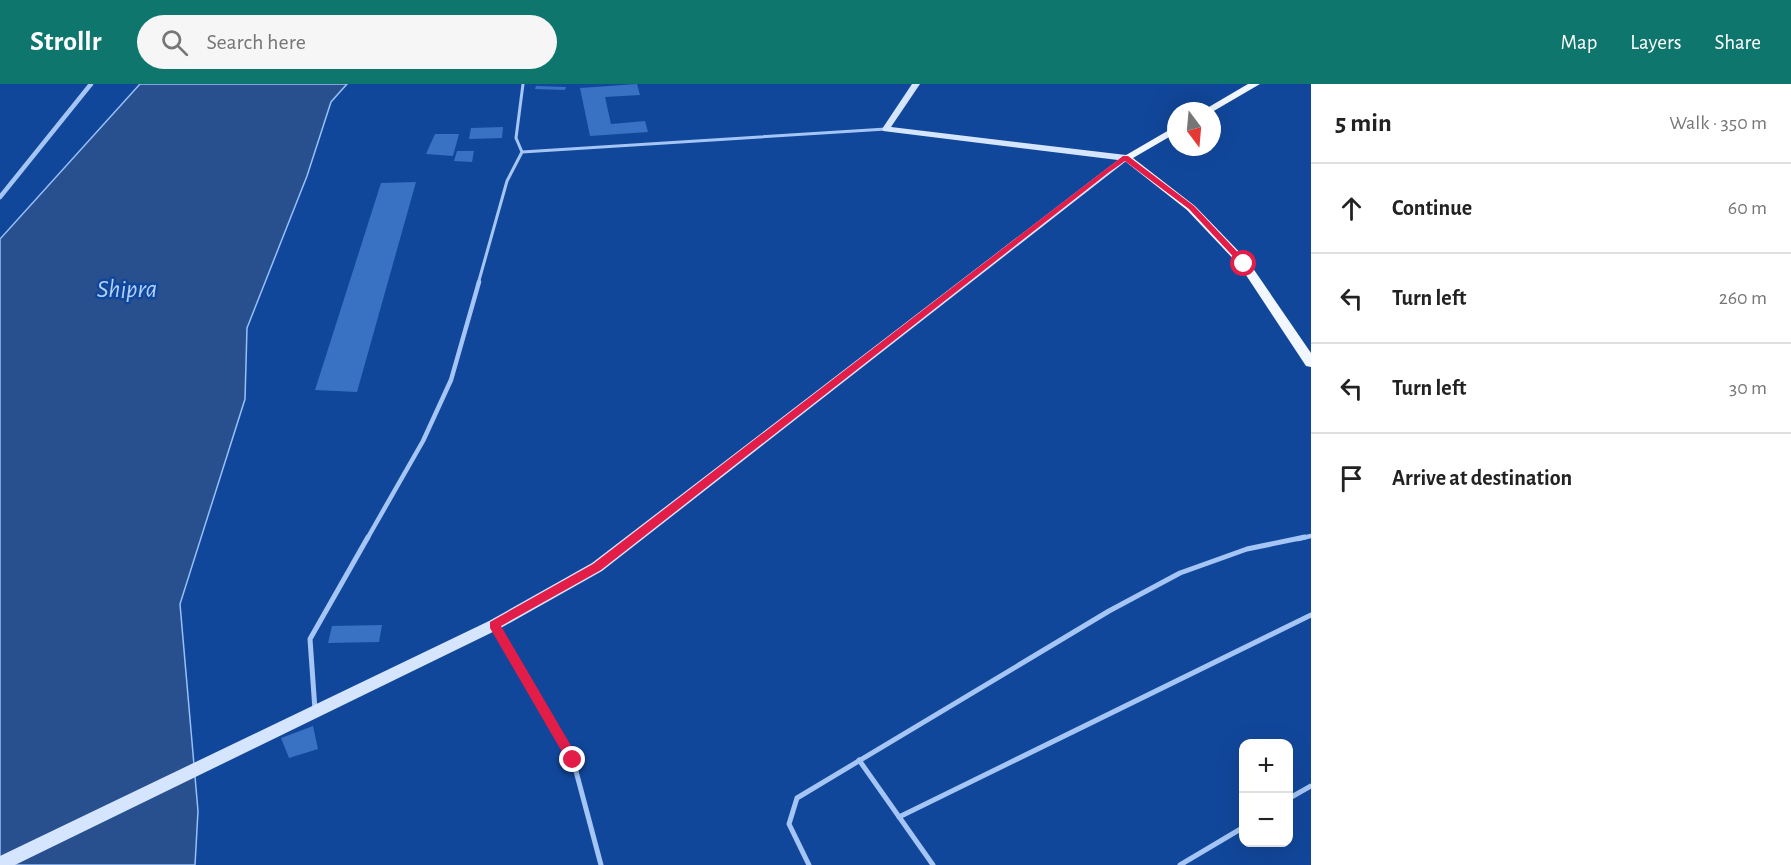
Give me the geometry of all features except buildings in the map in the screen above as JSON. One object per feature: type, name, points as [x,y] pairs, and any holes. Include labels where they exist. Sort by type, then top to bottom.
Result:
[{"type":"main road","points":[[916,84],[886,129],[1126,158],[1191,208],[1244,264],[1311,363]]},
{"type":"main road","points":[[1221,103],[1254,84]]},
{"type":"main road","points":[[0,864],[494,625],[597,567],[1126,158],[1167,134]]},
{"type":"street","points":[[0,197],[91,84]]},
{"type":"lane","points":[[522,152],[516,138],[523,84]]},
{"type":"lane","points":[[522,152],[886,129]]},
{"type":"lane","points":[[315,713],[310,639],[423,441],[451,380],[507,181],[522,152]]},
{"type":"lane","points":[[809,865],[789,824],[797,798],[1109,611],[1180,573],[1247,549],[1311,536]]},
{"type":"lane","points":[[899,817],[1311,615]]},
{"type":"lane","points":[[494,625],[573,760],[601,865]]},
{"type":"lane","points":[[859,760],[933,865]]},
{"type":"lane","points":[[1293,797],[1311,786]]},
{"type":"lane","points":[[1180,865],[1239,829]]},
{"type":"water","name":"Shipra","points":[[140,84],[347,84],[331,102],[307,176],[247,328],[245,399],[180,604],[198,811],[195,865],[0,865],[0,239]]},
{"type":"route","points":[[573,760],[494,625],[597,567],[1106,171],[1126,158],[1191,208],[1244,264]]}]
